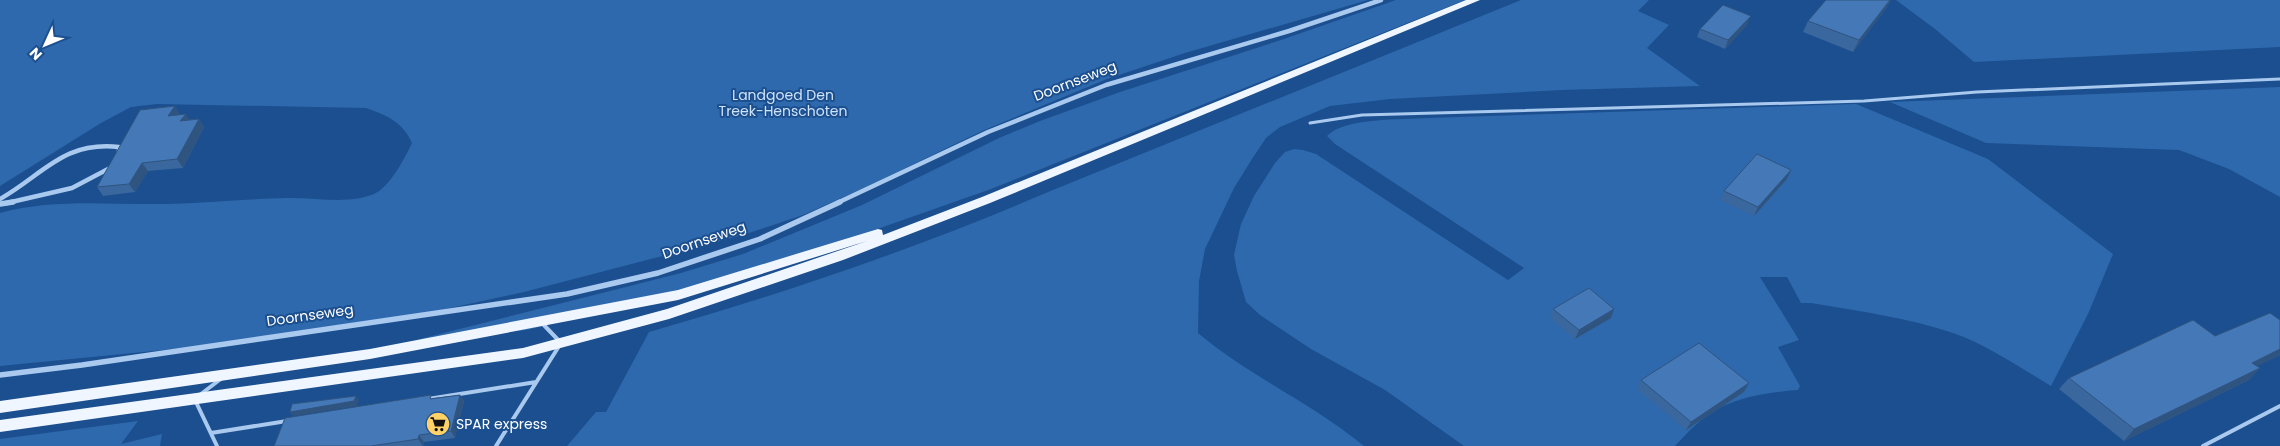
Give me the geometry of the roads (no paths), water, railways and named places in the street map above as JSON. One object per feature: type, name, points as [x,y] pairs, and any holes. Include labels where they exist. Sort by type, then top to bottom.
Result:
[{"type":"main road","points":[[0,426],[513,355],[669,314],[838,257],[986,200],[1475,0]]},
{"type":"main road","points":[[0,407],[370,354],[678,295],[986,200]]},
{"type":"street","name":"Doornseweg","points":[[0,375],[82,365],[557,296],[658,273],[760,239],[988,132],[1106,85],[1289,31],[1381,0]]},
{"type":"street","points":[[0,199],[24,184],[49,164],[73,151],[102,143],[119,147],[116,161],[103,173],[60,191],[0,204]]},
{"type":"lane","points":[[1310,123],[1362,115],[1864,101],[1977,92],[2280,79]]},
{"type":"lane","points":[[496,446],[561,343],[540,322]]},
{"type":"lane","points":[[217,446],[194,399],[225,376]]},
{"type":"lane","points":[[418,400],[536,382]]},
{"type":"lane","points":[[2203,446],[2280,406]]},
{"type":"lane","points":[[210,433],[290,420]]},
{"type":"place","name":"SPAR express","points":[[438,424]]},
{"type":"park label","name":"Landgoed Den Treek-Henschoten","points":[[783,104]]}]
